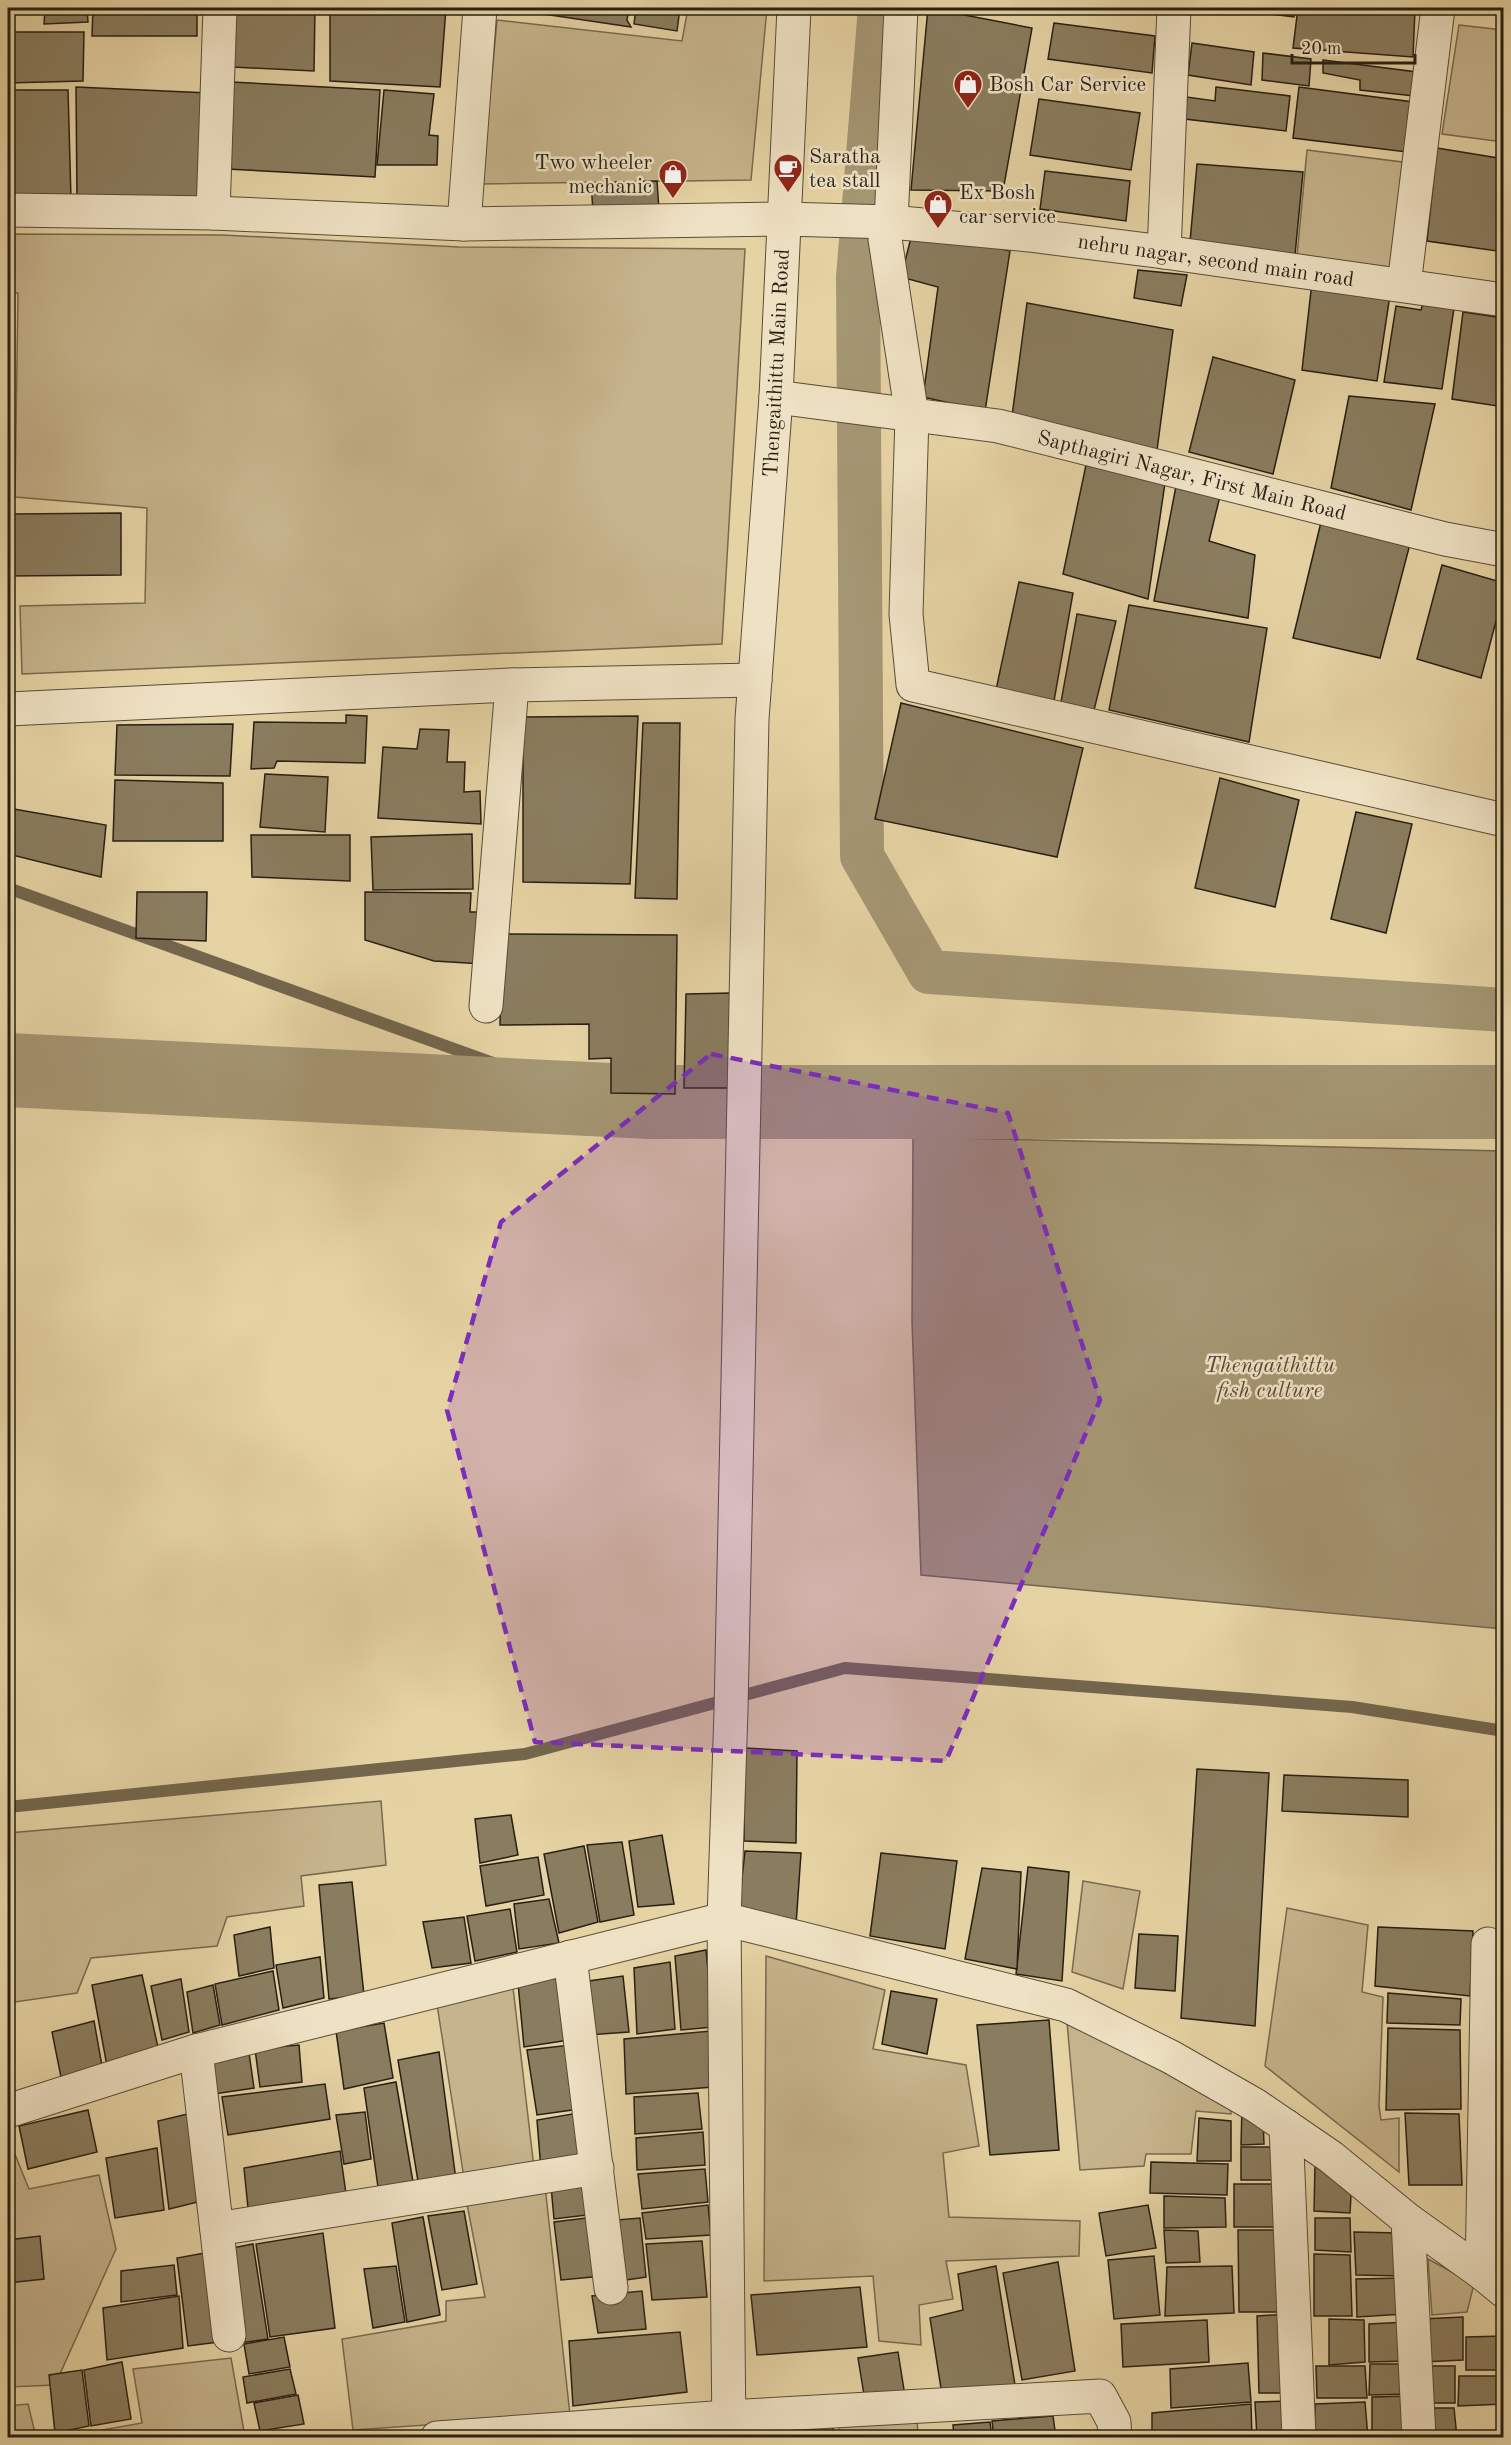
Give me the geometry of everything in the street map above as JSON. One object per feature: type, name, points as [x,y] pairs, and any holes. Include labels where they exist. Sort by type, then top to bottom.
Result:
[{"type":"street","points":[[213,213],[220,8]]},
{"type":"street","points":[[464,224],[480,8]]},
{"type":"street","name":"Thengaithittu Main Road","points":[[728,2427],[724,1919],[731,1711],[752,719],[776,397],[794,8]]},
{"type":"street","points":[[902,8],[881,223],[912,416],[906,614],[913,685],[1503,820]]},
{"type":"street","points":[[1164,252],[1174,8]]},
{"type":"street","points":[[1404,285],[1438,8]]},
{"type":"street","name":"nehru nagar, second main road","points":[[8,210],[213,213],[464,224],[816,219],[1029,235],[1503,300]]},
{"type":"street","name":"Sapthagiri Nagar, First Main Road","points":[[776,397],[998,426],[1445,539],[1503,550]]},
{"type":"street","points":[[8,709],[512,685],[755,680]]},
{"type":"street","points":[[486,1006],[512,685]]},
{"type":"street","points":[[8,2111],[196,2051],[724,1919],[1066,2005],[1171,2057],[1255,2105],[1332,2157],[1408,2220],[1493,2282]]},
{"type":"street","points":[[1488,1944],[1493,2282]]},
{"type":"street","points":[[570,1957],[611,2288]]},
{"type":"street","points":[[196,2051],[229,2335]]},
{"type":"street","points":[[1286,2126],[1299,2438]]},
{"type":"street","points":[[217,2229],[597,2168]]},
{"type":"street","points":[[1408,2220],[1419,2438]]},
{"type":"street","points":[[437,2438],[728,2427],[1100,2396],[1114,2422],[1115,2438]]},
{"type":"highlighted area","points":[[711,1054],[1008,1113],[1100,1400],[946,1761],[535,1742],[447,1410],[501,1222]]},
{"type":"shaded area","points":[[688,8],[767,8],[751,180],[482,184],[497,20],[682,41]]},
{"type":"shaded area","points":[[1459,25],[1503,30],[1503,142],[1442,134]]},
{"type":"shaded area","points":[[1307,150],[1410,163],[1399,273],[1297,256]]},
{"type":"shaded area","points":[[8,234],[222,235],[459,247],[745,249],[722,644],[22,674],[20,606],[145,603],[147,508],[15,497],[18,293],[8,293]]},
{"type":"shaded area","points":[[381,1801],[386,1865],[301,1876],[304,1906],[227,1917],[217,1946],[91,1958],[77,1993],[8,2003],[8,1833]]},
{"type":"shaded area","points":[[1083,1881],[1140,1891],[1123,1989],[1072,1972]]},
{"type":"shaded area","points":[[1287,1908],[1368,1925],[1362,1992],[1383,1997],[1379,2106],[1381,2120],[1399,2118],[1399,2172],[1265,2066]]},
{"type":"shaded area","points":[[766,1956],[885,1990],[873,2049],[966,2065],[979,2146],[943,2153],[949,2217],[1080,2221],[1079,2256],[946,2261],[953,2299],[919,2305],[921,2345],[879,2341],[873,2276],[764,2281]]},
{"type":"shaded area","points":[[512,1979],[534,2168],[464,2178],[436,1998]]},
{"type":"shaded area","points":[[1067,2022],[1229,2097],[1231,2114],[1196,2111],[1191,2154],[1146,2154],[1144,2166],[1080,2170]]},
{"type":"shaded area","points":[[12,2147],[29,2189],[99,2175],[116,2249],[55,2385],[8,2387],[8,2148]]},
{"type":"shaded area","points":[[545,2186],[570,2415],[353,2430],[342,2339],[446,2321],[446,2301],[485,2297],[466,2199]]},
{"type":"shaded area","points":[[1428,2259],[1474,2284],[1467,2312],[1432,2315]]},
{"type":"shaded area","points":[[231,2358],[245,2437],[63,2437],[142,2423],[133,2369]]},
{"type":"shaded area","points":[[28,2404],[36,2437],[8,2437],[8,2406]]},
{"type":"shaded area","points":[[917,2417],[918,2437],[840,2437],[839,2424]]},
{"type":"water","name":"Thengaithittu fish culture","points":[[913,1137],[1503,1151],[1503,1629],[921,1575],[912,1321]]},
{"type":"building","points":[[45,8],[87,8],[88,22],[44,24]]},
{"type":"building","points":[[93,8],[197,8],[197,36],[92,36]]},
{"type":"building","points":[[232,8],[315,8],[314,71],[233,67]]},
{"type":"building","points":[[330,8],[446,8],[440,87],[330,81]]},
{"type":"building","points":[[503,8],[629,8],[627,20],[631,27]]},
{"type":"building","points":[[636,8],[680,8],[677,31],[634,24]]},
{"type":"building","name":"Bosh Car Service","points":[[928,8],[1032,28],[1003,191],[911,190]]},
{"type":"building","points":[[1224,8],[1295,8],[1294,17]]},
{"type":"building","points":[[1298,8],[1415,9],[1413,57],[1293,48]]},
{"type":"building","points":[[1054,23],[1155,36],[1152,73],[1048,59]]},
{"type":"building","points":[[8,32],[84,32],[83,81],[8,83]]},
{"type":"building","points":[[1192,43],[1254,52],[1251,85],[1188,75]]},
{"type":"building","points":[[1263,53],[1311,59],[1309,86],[1262,80]]},
{"type":"building","points":[[1323,60],[1417,72],[1414,96],[1360,90],[1360,80],[1323,73]]},
{"type":"building","points":[[231,82],[380,90],[375,177],[227,169]]},
{"type":"building","points":[[76,87],[209,93],[207,203],[77,200]]},
{"type":"building","points":[[1216,87],[1290,96],[1286,131],[1185,119],[1187,97],[1215,101]]},
{"type":"building","points":[[1299,87],[1421,103],[1415,153],[1293,138]]},
{"type":"building","points":[[8,90],[68,90],[71,199],[8,199]]},
{"type":"building","points":[[384,90],[434,94],[429,135],[438,136],[437,165],[377,165]]},
{"type":"building","points":[[1039,99],[1140,113],[1131,170],[1030,155]]},
{"type":"building","points":[[1437,148],[1504,159],[1504,252],[1427,241]]},
{"type":"building","points":[[1197,164],[1303,172],[1295,255],[1190,242]]},
{"type":"building","points":[[1045,171],[1130,181],[1126,221],[1040,209]]},
{"type":"building","points":[[657,181],[659,210],[593,211],[591,183]]},
{"type":"building","points":[[913,230],[1010,251],[985,411],[923,397],[938,287],[901,277]]},
{"type":"building","points":[[1138,270],[1187,275],[1181,306],[1134,298]]},
{"type":"building","points":[[1312,282],[1390,295],[1377,381],[1302,370]]},
{"type":"building","points":[[1027,303],[1173,330],[1157,450],[1012,416]]},
{"type":"building","points":[[1423,303],[1454,308],[1442,389],[1384,382],[1396,306],[1421,310]]},
{"type":"building","points":[[1463,312],[1504,318],[1504,407],[1452,399]]},
{"type":"building","points":[[1213,357],[1295,380],[1273,474],[1189,452]]},
{"type":"building","points":[[1349,396],[1435,404],[1411,510],[1331,488]]},
{"type":"building","points":[[1086,465],[1165,483],[1148,599],[1063,574]]},
{"type":"building","points":[[1176,486],[1221,492],[1209,541],[1255,555],[1248,618],[1154,601]]},
{"type":"building","points":[[121,513],[121,575],[8,576],[14,514]]},
{"type":"building","points":[[1322,518],[1410,544],[1380,658],[1293,638]]},
{"type":"building","points":[[1442,565],[1504,583],[1504,591],[1481,678],[1417,659]]},
{"type":"building","points":[[1019,582],[1073,593],[1054,701],[996,690]]},
{"type":"building","points":[[1129,605],[1267,628],[1249,742],[1109,710]]},
{"type":"building","points":[[1077,614],[1116,621],[1094,710],[1061,702]]},
{"type":"building","points":[[901,703],[1083,748],[1057,857],[875,819]]},
{"type":"building","points":[[346,715],[367,716],[365,763],[277,761],[274,768],[251,769],[254,722],[346,723]]},
{"type":"building","points":[[638,716],[630,884],[523,882],[523,717]]},
{"type":"building","points":[[643,723],[680,723],[677,899],[635,898]]},
{"type":"building","points":[[233,724],[230,776],[115,775],[117,725]]},
{"type":"building","points":[[420,729],[449,730],[447,762],[465,762],[464,792],[480,791],[481,824],[378,818],[383,747],[417,749]]},
{"type":"building","points":[[265,774],[328,777],[325,832],[260,827]]},
{"type":"building","points":[[1220,778],[1299,800],[1275,907],[1195,888]]},
{"type":"building","points":[[115,780],[223,783],[223,841],[113,841]]},
{"type":"building","points":[[8,808],[106,825],[101,877],[8,854]]},
{"type":"building","points":[[1356,812],[1412,824],[1386,933],[1331,919]]},
{"type":"building","points":[[472,834],[473,889],[373,890],[371,837]]},
{"type":"building","points":[[251,835],[350,835],[350,881],[252,877]]},
{"type":"building","points":[[137,892],[207,892],[206,941],[136,938]]},
{"type":"building","points":[[365,892],[471,893],[470,912],[483,912],[483,964],[434,961],[365,940]]},
{"type":"building","points":[[502,934],[677,935],[675,1094],[611,1093],[611,1058],[589,1059],[589,1024],[500,1025]]},
{"type":"building","points":[[731,993],[729,1088],[684,1088],[686,994]]},
{"type":"building","points":[[745,1748],[797,1751],[796,1843],[744,1841]]},
{"type":"building","points":[[1197,1769],[1269,1773],[1255,2026],[1181,2018]]},
{"type":"building","points":[[1284,1775],[1408,1780],[1408,1817],[1282,1811]]},
{"type":"building","points":[[511,1815],[518,1855],[480,1863],[475,1819]]},
{"type":"building","points":[[662,1835],[674,1904],[638,1907],[629,1841]]},
{"type":"building","points":[[622,1842],[634,1915],[600,1922],[587,1845]]},
{"type":"building","points":[[584,1846],[598,1922],[559,1933],[544,1854]]},
{"type":"building","points":[[745,1851],[801,1853],[796,1925],[738,1914]]},
{"type":"building","points":[[881,1853],[957,1861],[945,1949],[870,1936]]},
{"type":"building","points":[[538,1857],[544,1895],[486,1906],[480,1866]]},
{"type":"building","points":[[1028,1867],[1069,1872],[1062,1981],[1016,1974]]},
{"type":"building","points":[[982,1868],[1021,1872],[1017,1969],[965,1959]]},
{"type":"building","points":[[352,1882],[364,1995],[329,1999],[319,1885]]},
{"type":"building","points":[[549,1899],[559,1943],[519,1949],[514,1904]]},
{"type":"building","points":[[510,1909],[517,1952],[475,1961],[467,1916]]},
{"type":"building","points":[[464,1917],[471,1963],[432,1968],[423,1922]]},
{"type":"building","points":[[270,1927],[274,1968],[239,1976],[234,1935]]},
{"type":"building","points":[[1378,1927],[1473,1931],[1470,1996],[1375,1986]]},
{"type":"building","points":[[1139,1934],[1178,1936],[1175,1991],[1135,1988]]},
{"type":"building","points":[[706,1950],[713,2027],[681,2030],[675,1956]]},
{"type":"building","points":[[320,1957],[324,1998],[283,2008],[276,1965]]},
{"type":"building","points":[[670,1962],[675,2029],[637,2034],[634,1968]]},
{"type":"building","points":[[273,1971],[279,2010],[222,2025],[215,1984]]},
{"type":"building","points":[[142,1975],[159,2052],[107,2066],[92,1985]]},
{"type":"building","points":[[623,1976],[629,2032],[587,2035],[582,1982]]},
{"type":"building","points":[[566,1977],[575,2039],[524,2047],[518,1983]]},
{"type":"building","points":[[181,1979],[189,2032],[162,2040],[151,1986]]},
{"type":"building","points":[[213,1985],[220,2025],[193,2033],[187,1992]]},
{"type":"building","points":[[891,1991],[937,1999],[927,2054],[882,2044]]},
{"type":"building","points":[[1388,1993],[1461,1999],[1460,2025],[1387,2023]]},
{"type":"building","points":[[1049,2020],[1059,2150],[990,2155],[977,2025]]},
{"type":"building","points":[[94,2021],[102,2066],[61,2077],[52,2032]]},
{"type":"building","points":[[384,2023],[393,2078],[344,2089],[336,2031]]},
{"type":"building","points":[[1388,2028],[1460,2030],[1461,2109],[1386,2110]]},
{"type":"building","points":[[711,2031],[713,2087],[626,2094],[624,2039]]},
{"type":"building","points":[[299,2045],[302,2082],[260,2087],[255,2049]]},
{"type":"building","points":[[571,2045],[579,2109],[537,2115],[527,2050]]},
{"type":"building","points":[[439,2052],[456,2180],[419,2187],[398,2060]]},
{"type":"building","points":[[249,2053],[254,2088],[214,2094],[208,2058]]},
{"type":"building","points":[[396,2082],[414,2188],[379,2194],[364,2088]]},
{"type":"building","points":[[325,2084],[330,2119],[228,2135],[222,2097]]},
{"type":"building","points":[[698,2093],[702,2129],[635,2134],[634,2097]]},
{"type":"building","points":[[1242,2107],[1263,2119],[1264,2144],[1241,2145]]},
{"type":"building","points":[[88,2110],[97,2152],[28,2169],[19,2126]]},
{"type":"building","points":[[196,2112],[206,2200],[169,2209],[158,2121]]},
{"type":"building","points":[[365,2112],[371,2159],[344,2164],[336,2115]]},
{"type":"building","points":[[578,2113],[584,2163],[541,2170],[537,2120]]},
{"type":"building","points":[[1405,2113],[1459,2114],[1462,2185],[1409,2185]]},
{"type":"building","points":[[1199,2118],[1231,2121],[1231,2161],[1197,2161]]},
{"type":"building","points":[[1500,2125],[1504,2125],[1504,2161],[1498,2161]]},
{"type":"building","points":[[703,2132],[705,2165],[637,2170],[636,2138]]},
{"type":"building","points":[[1241,2147],[1281,2147],[1283,2180],[1241,2180]]},
{"type":"building","points":[[157,2148],[164,2210],[115,2218],[106,2158]]},
{"type":"building","points":[[340,2151],[347,2201],[249,2218],[244,2168]]},
{"type":"building","points":[[1151,2162],[1228,2164],[1227,2195],[1150,2193]]},
{"type":"building","points":[[1315,2165],[1351,2195],[1350,2213],[1314,2211]]},
{"type":"building","points":[[705,2169],[708,2202],[642,2209],[638,2174]]},
{"type":"building","points":[[590,2181],[595,2214],[554,2219],[551,2186]]},
{"type":"building","points":[[1234,2184],[1283,2184],[1284,2227],[1234,2227]]},
{"type":"building","points":[[1164,2196],[1225,2198],[1226,2227],[1164,2228]]},
{"type":"building","points":[[708,2205],[711,2235],[646,2239],[642,2213]]},
{"type":"building","points":[[1148,2205],[1156,2248],[1106,2256],[1099,2213]]},
{"type":"building","points":[[464,2211],[477,2284],[442,2290],[428,2216]]},
{"type":"building","points":[[423,2217],[440,2315],[407,2322],[392,2223]]},
{"type":"building","points":[[594,2217],[603,2276],[561,2280],[554,2222]]},
{"type":"building","points":[[640,2218],[646,2277],[613,2282],[606,2221]]},
{"type":"building","points":[[1315,2218],[1350,2218],[1351,2252],[1315,2250]]},
{"type":"building","points":[[1164,2230],[1198,2231],[1200,2262],[1166,2263]]},
{"type":"building","points":[[1238,2230],[1283,2230],[1288,2312],[1239,2312]]},
{"type":"building","points":[[1354,2232],[1401,2233],[1403,2276],[1356,2275]]},
{"type":"building","points":[[323,2233],[335,2328],[270,2337],[256,2244]]},
{"type":"building","points":[[40,2236],[44,2279],[8,2283],[8,2240]]},
{"type":"building","points":[[702,2241],[707,2297],[652,2300],[646,2244]]},
{"type":"building","points":[[253,2244],[268,2339],[232,2344],[222,2250]]},
{"type":"building","points":[[216,2251],[226,2341],[188,2346],[177,2258]]},
{"type":"building","points":[[1314,2254],[1350,2255],[1352,2316],[1314,2316]]},
{"type":"building","points":[[1154,2256],[1160,2315],[1114,2319],[1108,2260]]},
{"type":"building","points":[[1058,2262],[1075,2371],[1022,2380],[1003,2273]]},
{"type":"building","points":[[174,2265],[177,2295],[121,2302],[121,2271]]},
{"type":"building","points":[[396,2266],[405,2322],[373,2328],[364,2269]]},
{"type":"building","points":[[996,2266],[1015,2385],[942,2395],[930,2318],[963,2310],[958,2274]]},
{"type":"building","points":[[1232,2266],[1234,2313],[1165,2316],[1167,2267]]},
{"type":"building","points":[[1403,2278],[1404,2314],[1357,2317],[1356,2279]]},
{"type":"building","points":[[860,2287],[867,2347],[757,2355],[751,2295]]},
{"type":"building","points":[[642,2291],[646,2329],[598,2333],[592,2296]]},
{"type":"building","points":[[179,2296],[183,2348],[107,2360],[103,2308]]},
{"type":"building","points":[[1288,2314],[1291,2393],[1259,2393],[1257,2316]]},
{"type":"building","points":[[1463,2317],[1463,2360],[1423,2362],[1421,2319]]},
{"type":"building","points":[[1329,2319],[1364,2320],[1365,2362],[1329,2365]]},
{"type":"building","points":[[1207,2320],[1209,2362],[1123,2367],[1121,2324]]},
{"type":"building","points":[[1407,2322],[1409,2361],[1369,2362],[1369,2324]]},
{"type":"building","points":[[680,2332],[687,2392],[573,2406],[569,2341]]},
{"type":"building","points":[[1504,2336],[1504,2370],[1466,2370],[1466,2337]]},
{"type":"building","points":[[284,2337],[290,2367],[249,2374],[244,2344]]},
{"type":"building","points":[[898,2352],[905,2396],[865,2401],[858,2358]]},
{"type":"building","points":[[122,2362],[131,2419],[91,2426],[84,2370]]},
{"type":"building","points":[[1248,2363],[1251,2402],[1171,2408],[1170,2369]]},
{"type":"building","points":[[1370,2364],[1408,2364],[1409,2394],[1369,2395]]},
{"type":"building","points":[[1316,2366],[1365,2366],[1367,2398],[1317,2398]]},
{"type":"building","points":[[1419,2366],[1455,2366],[1455,2403],[1422,2403]]},
{"type":"building","points":[[290,2369],[296,2394],[247,2403],[243,2377]]},
{"type":"building","points":[[82,2370],[89,2426],[55,2433],[49,2375]]},
{"type":"building","points":[[1459,2376],[1504,2376],[1504,2404],[1458,2406]]},
{"type":"building","points":[[298,2395],[304,2424],[260,2431],[254,2403]]},
{"type":"building","points":[[1409,2396],[1411,2438],[1372,2438],[1372,2397]]},
{"type":"building","points":[[1293,2401],[1294,2438],[1257,2438],[1255,2402]]},
{"type":"building","points":[[1365,2402],[1368,2438],[1314,2438],[1315,2404]]},
{"type":"building","points":[[1251,2404],[1252,2438],[1152,2438],[1152,2413]]},
{"type":"building","points":[[1423,2408],[1454,2408],[1457,2438],[1423,2438]]},
{"type":"building","points":[[1053,2416],[1056,2438],[994,2438],[992,2421]]},
{"type":"building","points":[[990,2422],[992,2438],[954,2438],[953,2425]]},
{"type":"building","points":[[833,2426],[834,2438],[757,2438]]},
{"type":"waterway","points":[[880,8],[858,277],[862,856],[929,972],[1504,1010]]},
{"type":"waterway","points":[[8,888],[662,1124],[884,1129],[1462,1125],[1504,1132]]},
{"type":"waterway","points":[[8,1070],[650,1102],[1504,1102]]},
{"type":"waterway","points":[[8,1807],[525,1754],[845,1668],[1352,1707],[1504,1731]]},
{"type":"place","name":"Bosh Car Service","points":[[968,110]]},
{"type":"place","name":"Saratha tea stall","points":[[788,194]]},
{"type":"place","name":"Two wheeler mechanic","points":[[673,200]]},
{"type":"place","name":"Ex Bosh car service","points":[[938,230]]}]
